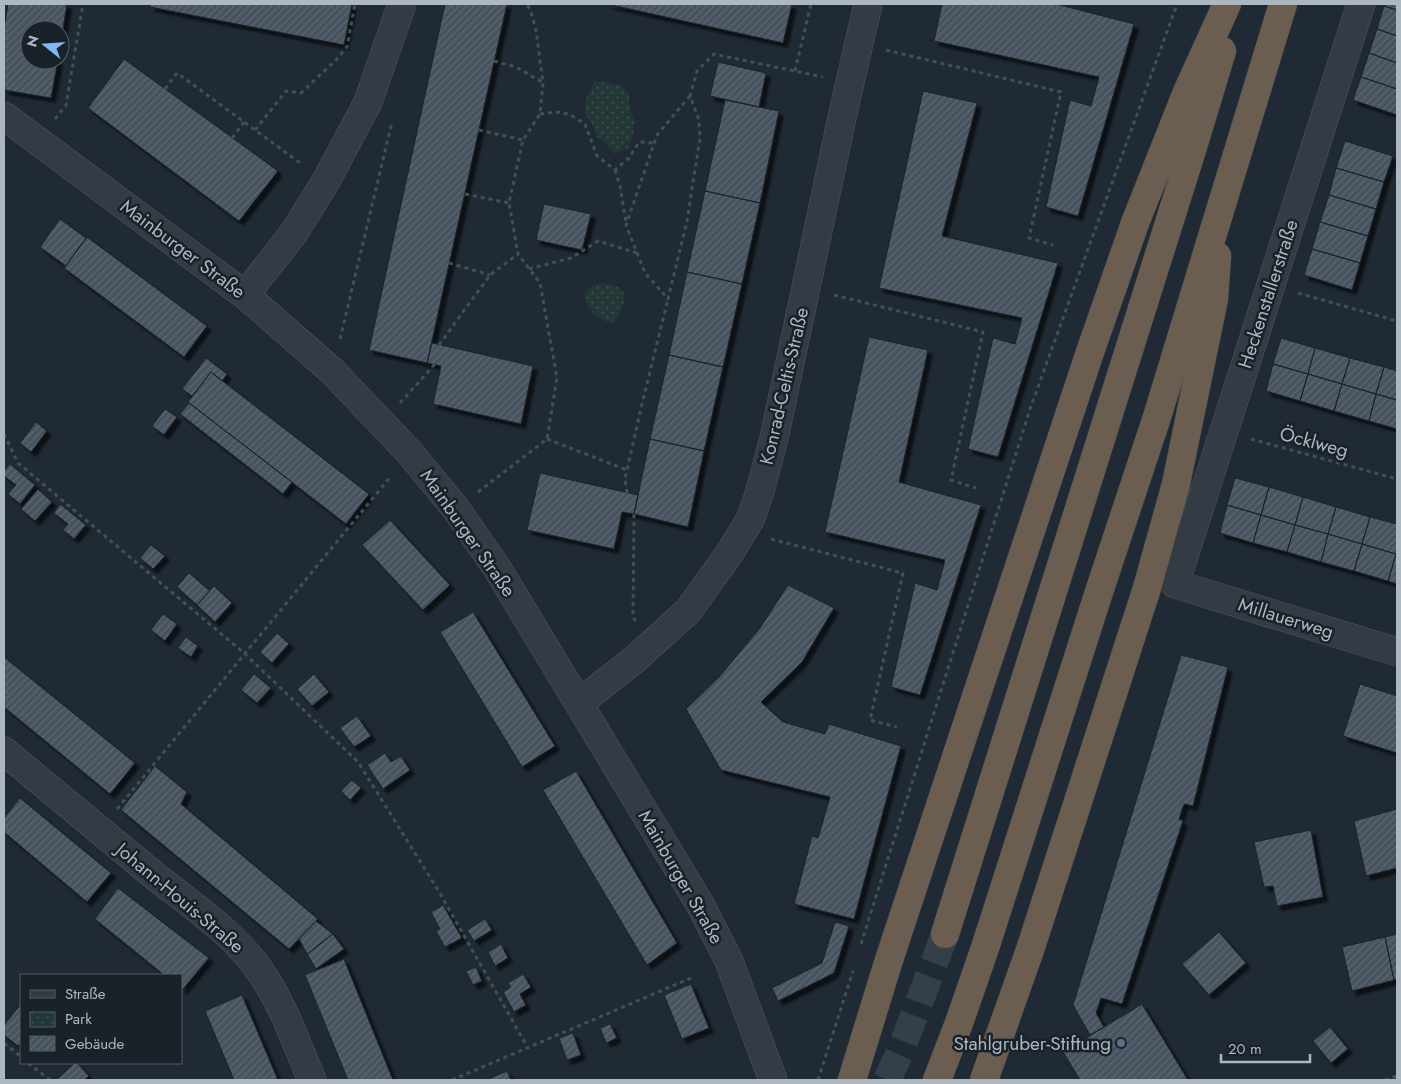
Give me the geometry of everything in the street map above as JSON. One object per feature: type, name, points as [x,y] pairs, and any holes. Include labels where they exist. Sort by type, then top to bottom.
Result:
[{"type":"highway","points":[[852,1080],[1104,311],[1135,223],[1188,92],[1227,4]]},
{"type":"highway","points":[[945,934],[1192,150],[1236,4]]},
{"type":"highway","points":[[937,1080],[966,1004],[1157,417],[1283,4]]},
{"type":"highway","points":[[984,1080],[1030,950],[1148,588],[1176,484],[1214,299],[1219,212]]},
{"type":"street","points":[[244,295],[292,234],[326,181],[368,102],[402,4]]},
{"type":"street","name":"Konrad-Celtis-Straße","points":[[579,704],[688,611],[729,554],[751,518],[774,438],[868,4]]},
{"type":"street","name":"Heckenstallerstraße","points":[[1175,584],[1361,4]]},
{"type":"street","name":"Mainburger Straße","points":[[4,116],[244,295],[332,372],[410,453],[456,509],[497,568],[701,906],[729,961],[773,1080]]},
{"type":"street","name":"Millauerweg","points":[[1175,584],[1397,652]]},
{"type":"street","name":"Johann-Houis-Straße","points":[[4,751],[224,932],[246,953],[264,976],[280,1005],[312,1080]]},
{"type":"path","points":[[38,141],[66,105],[84,4]]},
{"type":"path","points":[[255,130],[286,91],[302,93],[347,47],[355,4]]},
{"type":"path","points":[[456,509],[547,439],[557,378],[540,283],[518,254],[509,203],[523,140],[540,114],[543,82],[536,30],[528,4]]},
{"type":"path","points":[[795,71],[811,4]]},
{"type":"path","points":[[861,946],[1030,409],[1177,4]]},
{"type":"path","points":[[859,44],[1061,92],[1029,238],[1053,245]]},
{"type":"path","points":[[626,225],[657,135],[690,96],[697,71],[714,54],[850,82]]},
{"type":"path","points":[[494,61],[516,67],[543,82]]},
{"type":"path","points":[[165,89],[177,73],[326,181]]},
{"type":"path","points":[[627,493],[625,479],[687,221],[700,138],[699,120],[690,96]]},
{"type":"path","points":[[332,372],[394,114],[368,102]]},
{"type":"path","points":[[540,114],[556,112],[569,114],[585,124],[597,156],[615,170],[620,186],[626,225],[645,272],[668,298]]},
{"type":"path","points":[[232,138],[244,122]]},
{"type":"path","points":[[479,130],[523,140]]},
{"type":"path","points":[[615,170],[629,158],[639,142],[654,144]]},
{"type":"path","points":[[464,194],[509,203]]},
{"type":"path","points":[[529,269],[571,258],[598,241],[637,253]]},
{"type":"path","points":[[440,345],[490,275],[518,254]]},
{"type":"path","points":[[449,264],[490,275]]},
{"type":"path","points":[[1271,285],[1397,321]]},
{"type":"path","points":[[806,288],[983,332],[951,480],[976,488]]},
{"type":"path","points":[[382,423],[435,364]]},
{"type":"path","name":"Öcklweg","points":[[1224,431],[1397,479]]},
{"type":"path","points":[[4,434],[18,463],[244,653],[358,762],[438,890],[528,1048]]},
{"type":"path","points":[[547,439],[627,470]]},
{"type":"path","points":[[99,830],[410,453]]},
{"type":"path","points":[[634,514],[633,614],[640,653]]},
{"type":"path","points":[[743,532],[903,573],[870,720],[897,727]]},
{"type":"path","points":[[818,1080],[855,964]]},
{"type":"path","points":[[452,1080],[691,978]]},
{"type":"path","points":[[4,1043],[20,1056]]},
{"type":"path","points":[[29,1064],[50,1080]]},
{"type":"path","points":[[1384,1080],[1397,1076]]},
{"type":"green space","points":[[595,81],[621,85],[629,94],[630,110],[635,122],[632,139],[628,148],[615,154],[597,137],[593,125],[585,114],[586,99]]},
{"type":"green space","points":[[607,283],[618,287],[625,294],[621,310],[613,323],[597,316],[589,308],[585,298],[585,294],[590,288]]},
{"type":"building","points":[[8,4],[67,4],[64,20],[20,20],[20,70],[56,70],[51,98],[4,90],[4,28]]},
{"type":"building","points":[[151,4],[352,4],[344,45],[150,7]]},
{"type":"building","points":[[445,4],[507,4],[427,363],[369,350]]},
{"type":"building","points":[[607,4],[792,4],[783,43]]},
{"type":"building","points":[[942,4],[1056,4],[1134,24],[1078,216],[1046,207],[1070,100],[1091,106],[1099,77],[934,41]]},
{"type":"building","points":[[1385,4],[1397,4],[1397,10],[1384,6]]},
{"type":"building","points":[[1384,6],[1397,10],[1397,36],[1377,29]]},
{"type":"building","points":[[1377,29],[1397,36],[1397,63],[1369,53]]},
{"type":"building","points":[[1369,53],[1397,63],[1397,89],[1361,77]]},
{"type":"building","points":[[124,59],[278,171],[239,221],[88,108]]},
{"type":"building","points":[[718,62],[766,73],[759,107],[710,96]]},
{"type":"building","points":[[1361,77],[1397,89],[1397,115],[1353,100]]},
{"type":"building","points":[[923,91],[977,103],[942,236],[1058,263],[998,457],[968,449],[993,338],[1015,344],[1022,318],[879,288]]},
{"type":"building","points":[[725,100],[779,111],[760,203],[705,191]]},
{"type":"building","points":[[1345,141],[1393,156],[1384,182],[1336,168]]},
{"type":"building","points":[[1336,168],[1384,182],[1376,209],[1329,195]]},
{"type":"building","points":[[705,191],[760,203],[742,284],[687,272]]},
{"type":"building","points":[[1329,195],[1376,209],[1368,236],[1320,222]]},
{"type":"building","points":[[544,204],[591,214],[582,250],[536,240]]},
{"type":"building","points":[[60,219],[86,238],[66,266],[40,247]]},
{"type":"building","points":[[1320,222],[1368,236],[1360,263],[1312,249]]},
{"type":"building","points":[[87,237],[207,326],[184,357],[64,268]]},
{"type":"building","points":[[1312,249],[1360,263],[1352,290],[1304,275]]},
{"type":"building","points":[[687,272],[742,284],[723,367],[669,355]]},
{"type":"building","points":[[869,337],[928,350],[899,482],[981,505],[920,695],[891,687],[915,583],[937,590],[945,560],[825,532]]},
{"type":"building","points":[[1281,338],[1315,348],[1308,374],[1273,364]]},
{"type":"building","points":[[432,343],[533,366],[521,424],[433,404],[441,366],[427,363]]},
{"type":"building","points":[[1315,348],[1350,358],[1342,384],[1308,374]]},
{"type":"building","points":[[669,355],[723,367],[704,451],[650,439]]},
{"type":"building","points":[[206,358],[227,374],[222,381],[211,372],[192,396],[182,389]]},
{"type":"building","points":[[1350,358],[1384,367],[1376,394],[1342,384]]},
{"type":"building","points":[[1273,364],[1308,374],[1300,401],[1266,391]]},
{"type":"building","points":[[1384,367],[1397,371],[1397,400],[1376,394]]},
{"type":"building","points":[[211,372],[369,494],[346,524],[188,402]]},
{"type":"building","points":[[1308,374],[1342,384],[1334,411],[1300,401]]},
{"type":"building","points":[[1342,384],[1376,394],[1369,421],[1334,411]]},
{"type":"building","points":[[1376,394],[1397,400],[1397,429],[1369,421]]},
{"type":"building","points":[[189,403],[292,482],[283,494],[180,414]]},
{"type":"building","points":[[165,409],[177,417],[164,435],[152,426]]},
{"type":"building","points":[[36,422],[47,431],[31,452],[20,443]]},
{"type":"building","points":[[650,439],[704,451],[688,527],[634,514]]},
{"type":"building","points":[[10,464],[35,485],[20,504],[8,494],[16,485],[4,476],[4,471]]},
{"type":"building","points":[[540,473],[638,495],[634,514],[622,512],[614,549],[527,530]]},
{"type":"building","points":[[1235,478],[1269,487],[1261,515],[1227,505]]},
{"type":"building","points":[[1269,487],[1303,497],[1295,525],[1261,515]]},
{"type":"building","points":[[38,489],[52,502],[35,521],[21,509]]},
{"type":"building","points":[[1303,497],[1336,507],[1328,534],[1295,525]]},
{"type":"building","points":[[60,504],[86,525],[74,539],[63,530],[68,524],[54,513]]},
{"type":"building","points":[[1227,505],[1261,515],[1253,543],[1220,533]]},
{"type":"building","points":[[1336,507],[1370,517],[1362,544],[1328,534]]},
{"type":"building","points":[[1261,515],[1295,525],[1287,552],[1253,543]]},
{"type":"building","points":[[1370,517],[1397,524],[1396,554],[1362,544]]},
{"type":"building","points":[[390,520],[450,585],[423,610],[362,545]]},
{"type":"building","points":[[1295,525],[1328,534],[1321,562],[1287,552]]},
{"type":"building","points":[[1328,534],[1362,544],[1354,571],[1321,562]]},
{"type":"building","points":[[1362,544],[1396,554],[1388,581],[1354,571]]},
{"type":"building","points":[[151,545],[165,556],[153,569],[140,558]]},
{"type":"building","points":[[1397,554],[1397,584],[1388,581]]},
{"type":"building","points":[[189,573],[210,591],[197,605],[177,587]]},
{"type":"building","points":[[788,585],[834,608],[802,662],[761,702],[783,722],[825,734],[829,724],[901,746],[854,919],[794,904],[812,836],[818,838],[830,797],[721,770],[686,709],[720,676],[760,628]]},
{"type":"building","points":[[214,586],[232,603],[215,622],[197,605]]},
{"type":"building","points":[[473,612],[555,746],[522,767],[440,632]]},
{"type":"building","points":[[163,614],[177,624],[165,641],[151,630]]},
{"type":"building","points":[[277,633],[289,644],[272,663],[260,652]]},
{"type":"building","points":[[186,637],[198,646],[191,657],[178,648]]},
{"type":"building","points":[[1181,655],[1228,667],[1193,806],[1184,804],[1179,819],[1183,821],[1122,1004],[1101,998],[1096,1013],[1104,1027],[1090,1035],[1073,1005]]},
{"type":"building","points":[[4,657],[135,763],[110,794],[4,707]]},
{"type":"building","points":[[254,674],[271,688],[257,703],[241,690]]},
{"type":"building","points":[[314,674],[329,692],[312,706],[297,689]]},
{"type":"building","points":[[1360,684],[1397,696],[1397,753],[1343,736]]},
{"type":"building","points":[[357,716],[371,736],[354,747],[340,728]]},
{"type":"building","points":[[385,753],[391,762],[401,756],[410,770],[383,789],[367,765]]},
{"type":"building","points":[[155,766],[187,792],[181,804],[318,919],[289,949],[121,810]]},
{"type":"building","points":[[576,771],[677,943],[647,965],[543,790]]},
{"type":"building","points":[[352,780],[361,788],[350,800],[341,791]]},
{"type":"building","points":[[20,798],[111,873],[87,902],[4,832],[4,818]]},
{"type":"building","points":[[1397,809],[1397,868],[1366,876],[1354,821]]},
{"type":"building","points":[[1311,830],[1323,897],[1277,906],[1273,886],[1264,887],[1254,842]]},
{"type":"building","points":[[118,888],[209,958],[182,990],[182,974],[163,974],[95,919]]},
{"type":"building","points":[[443,905],[462,938],[445,947],[436,931],[440,929],[431,912]]},
{"type":"building","points":[[485,919],[492,930],[474,941],[467,930]]},
{"type":"building","points":[[316,921],[333,934],[307,954],[299,939]]},
{"type":"building","points":[[835,922],[849,926],[834,973],[778,1001],[772,988],[822,963]]},
{"type":"building","points":[[1219,932],[1246,963],[1209,995],[1182,964]]},
{"type":"building","points":[[333,934],[344,949],[316,969],[307,954]]},
{"type":"building","points":[[1397,934],[1397,979],[1394,980],[1385,937]]},
{"type":"building","points":[[1385,937],[1394,980],[1352,991],[1342,947]]},
{"type":"building","points":[[501,944],[508,958],[495,966],[488,952]]},
{"type":"building","points":[[344,959],[393,1080],[348,1080],[305,975]]},
{"type":"building","points":[[476,967],[482,981],[473,985],[466,971]]},
{"type":"building","points":[[523,974],[531,987],[520,994],[526,1005],[514,1012],[503,992],[511,987],[508,983]]},
{"type":"building","points":[[691,984],[709,1028],[682,1039],[664,995]]},
{"type":"building","points":[[242,995],[278,1080],[234,1080],[205,1011]]},
{"type":"building","name":"Stahlgruber-Stiftung","points":[[1142,1004],[1188,1080],[1080,1080],[1063,1052]]},
{"type":"building","points":[[20,1005],[20,1043],[18,1046],[4,1035],[4,1025]]},
{"type":"building","points":[[610,1024],[617,1038],[606,1043],[600,1028]]},
{"type":"building","points":[[1330,1027],[1348,1049],[1331,1063],[1313,1041]]},
{"type":"building","points":[[573,1033],[581,1055],[567,1060],[559,1038]]},
{"type":"building","points":[[74,1064],[78,1064],[89,1076],[84,1080],[57,1079]]},
{"type":"building","points":[[507,1071],[511,1080],[486,1080]]},
{"type":"tunnel","points":[[887,1080],[901,1050],[945,934]]},
{"type":"place","name":"Stahlgruber-Stiftung","points":[[1121,1043]]}]
